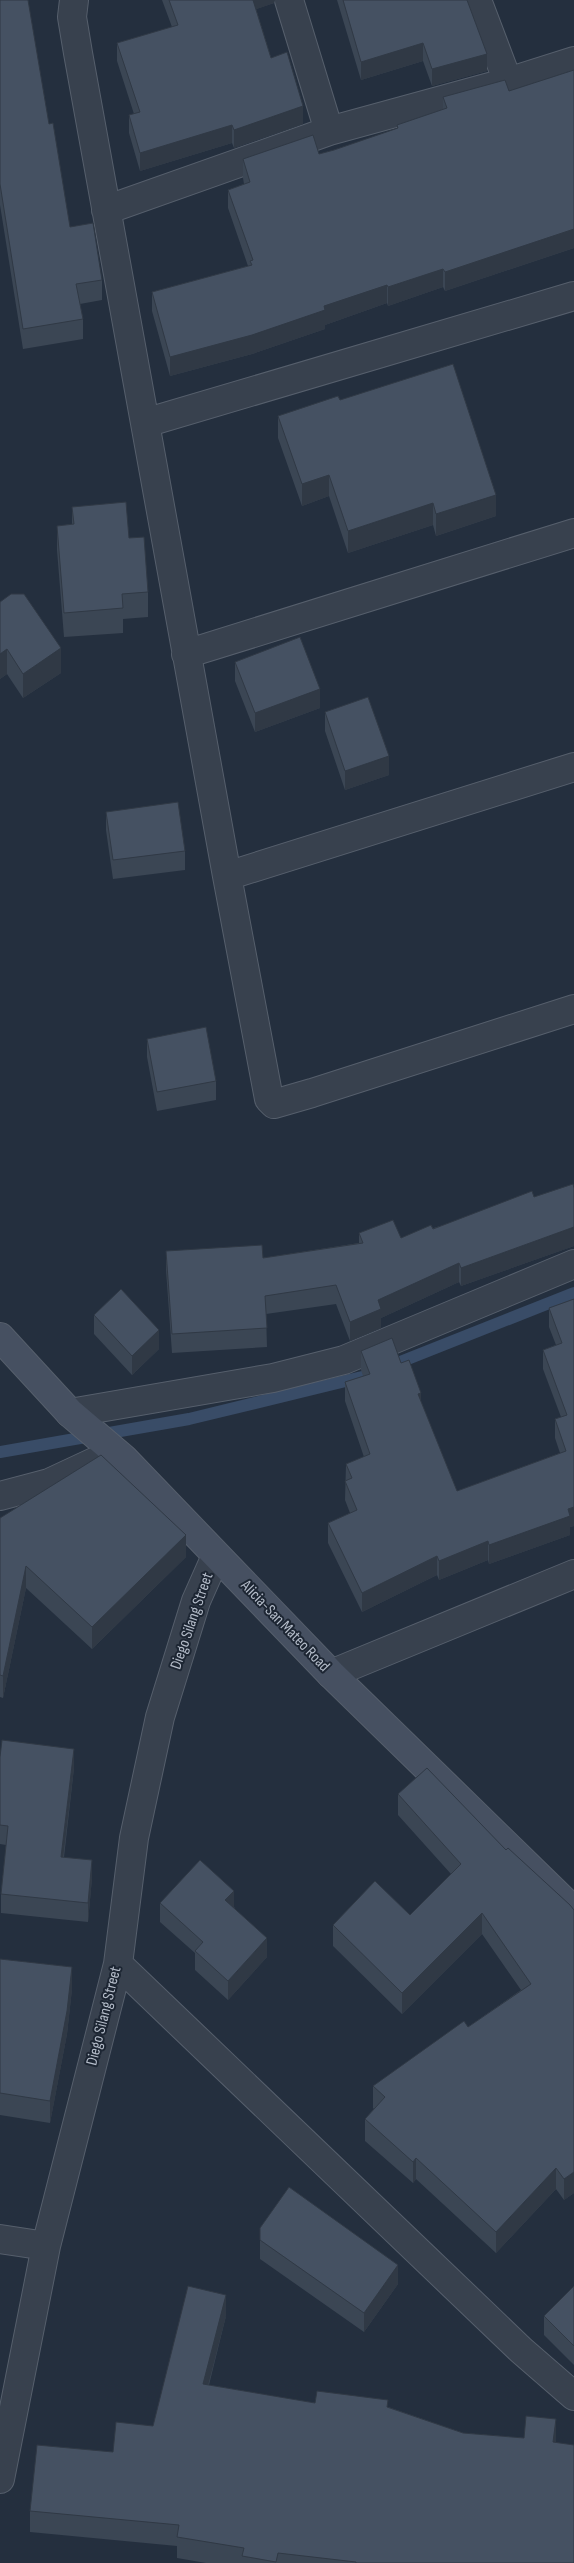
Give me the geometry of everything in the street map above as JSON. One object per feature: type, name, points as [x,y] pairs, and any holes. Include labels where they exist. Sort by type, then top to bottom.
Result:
[{"type":"main road","name":"Alicia-San Mateo Road","points":[[0,1337],[70,1413],[124,1459],[331,1674],[574,1911]]},
{"type":"street","points":[[74,0],[72,17],[106,210],[226,876],[269,1099],[274,1104],[574,1009]]},
{"type":"street","points":[[289,0],[330,131]]},
{"type":"street","points":[[477,0],[508,82]]},
{"type":"street","points":[[106,210],[330,131],[508,82],[574,61]]},
{"type":"street","points":[[145,424],[574,296]]},
{"type":"street","points":[[186,654],[574,533]]},
{"type":"street","points":[[226,876],[574,767]]},
{"type":"street","points":[[70,1413],[273,1378],[344,1360],[574,1264]]},
{"type":"street","points":[[0,1496],[49,1483],[94,1462],[124,1459]]},
{"type":"street","name":"Diego Silang Street","points":[[0,2479],[46,2246],[118,1964],[134,1838],[160,1717],[196,1601],[216,1556]]},
{"type":"street","points":[[331,1674],[574,1574]]},
{"type":"street","points":[[118,1964],[521,2350],[574,2396]]},
{"type":"street","points":[[0,2239],[46,2246]]},
{"type":"building","points":[[0,0],[28,0],[49,124],[53,123],[70,227],[93,223],[102,280],[76,284],[83,319],[23,329],[0,184]]},
{"type":"building","points":[[169,0],[253,0],[271,58],[287,52],[303,106],[234,130],[232,125],[140,153],[129,115],[140,112],[117,43],[178,25]]},
{"type":"building","points":[[343,0],[467,0],[487,54],[432,69],[423,43],[361,62]]},
{"type":"building","points":[[574,70],[574,229],[445,272],[443,269],[388,287],[387,285],[324,306],[325,310],[252,335],[170,357],[152,292],[252,265],[250,261],[253,260],[228,190],[250,182],[243,159],[313,135],[319,154],[334,150],[398,128],[397,125],[447,108],[443,97],[505,80],[509,91]]},
{"type":"building","points":[[453,364],[496,495],[436,514],[433,503],[348,531],[329,475],[302,484],[278,416],[338,396],[340,400]]},
{"type":"building","points":[[126,502],[129,538],[144,537],[148,592],[122,594],[123,608],[64,613],[57,526],[74,524],[72,507]]},
{"type":"building","points":[[11,594],[24,594],[61,648],[23,674],[7,649],[0,654],[0,602]]},
{"type":"building","points":[[300,637],[320,689],[255,713],[235,662]]},
{"type":"building","points":[[368,697],[389,756],[345,771],[325,712]]},
{"type":"building","points":[[178,802],[185,851],[113,860],[106,812]]},
{"type":"building","points":[[206,1027],[216,1081],[157,1092],[147,1039]]},
{"type":"building","points":[[573,1184],[574,1227],[461,1268],[459,1263],[378,1300],[381,1309],[350,1322],[336,1285],[265,1296],[267,1328],[172,1334],[166,1251],[262,1245],[263,1258],[363,1243],[359,1233],[393,1220],[401,1238],[431,1225],[433,1229],[532,1191],[534,1197]]},
{"type":"building","points":[[121,1289],[159,1330],[132,1356],[94,1315]]},
{"type":"building","points":[[574,1299],[574,1507],[568,1509],[570,1516],[489,1545],[488,1541],[439,1561],[437,1556],[362,1593],[328,1523],[357,1510],[345,1481],[352,1478],[346,1464],[370,1454],[345,1382],[370,1374],[361,1351],[392,1338],[401,1363],[409,1360],[421,1393],[418,1394],[457,1491],[566,1451],[555,1419],[567,1415],[543,1350],[562,1343],[549,1308]]},
{"type":"building","points":[[101,1455],[186,1535],[92,1627],[26,1566],[3,1676],[0,1675],[0,1518]]},
{"type":"building","points":[[2,1740],[74,1749],[61,1857],[92,1860],[88,1903],[1,1894],[8,1826],[0,1825],[0,1757]]},
{"type":"building","points":[[427,1768],[506,1850],[508,1848],[574,1910],[574,2172],[564,2179],[556,2168],[496,2232],[416,2158],[413,2162],[365,2119],[385,2097],[373,2086],[464,2021],[468,2027],[531,1984],[482,1913],[402,1993],[333,1925],[375,1881],[410,1915],[461,1864],[398,1794]]},
{"type":"building","points":[[200,1860],[234,1891],[225,1900],[267,1938],[228,1981],[195,1951],[203,1942],[160,1903]]},
{"type":"building","points":[[0,1959],[72,1967],[67,2011],[50,2101],[0,2093]]},
{"type":"building","points":[[289,2187],[398,2265],[364,2313],[260,2240],[260,2228]]},
{"type":"building","points":[[188,2286],[226,2295],[203,2384],[315,2403],[317,2391],[388,2400],[387,2407],[463,2433],[524,2438],[526,2416],[556,2419],[553,2442],[574,2445],[574,2563],[356,2563],[278,2553],[276,2562],[242,2556],[244,2548],[177,2537],[179,2525],[30,2511],[37,2445],[113,2452],[116,2422],[153,2426]]},
{"type":"building","points":[[574,2286],[574,2346],[544,2316]]},
{"type":"waterway","points":[[385,1368],[574,1293]]},
{"type":"waterway","points":[[0,1452],[189,1419],[362,1377]]}]
